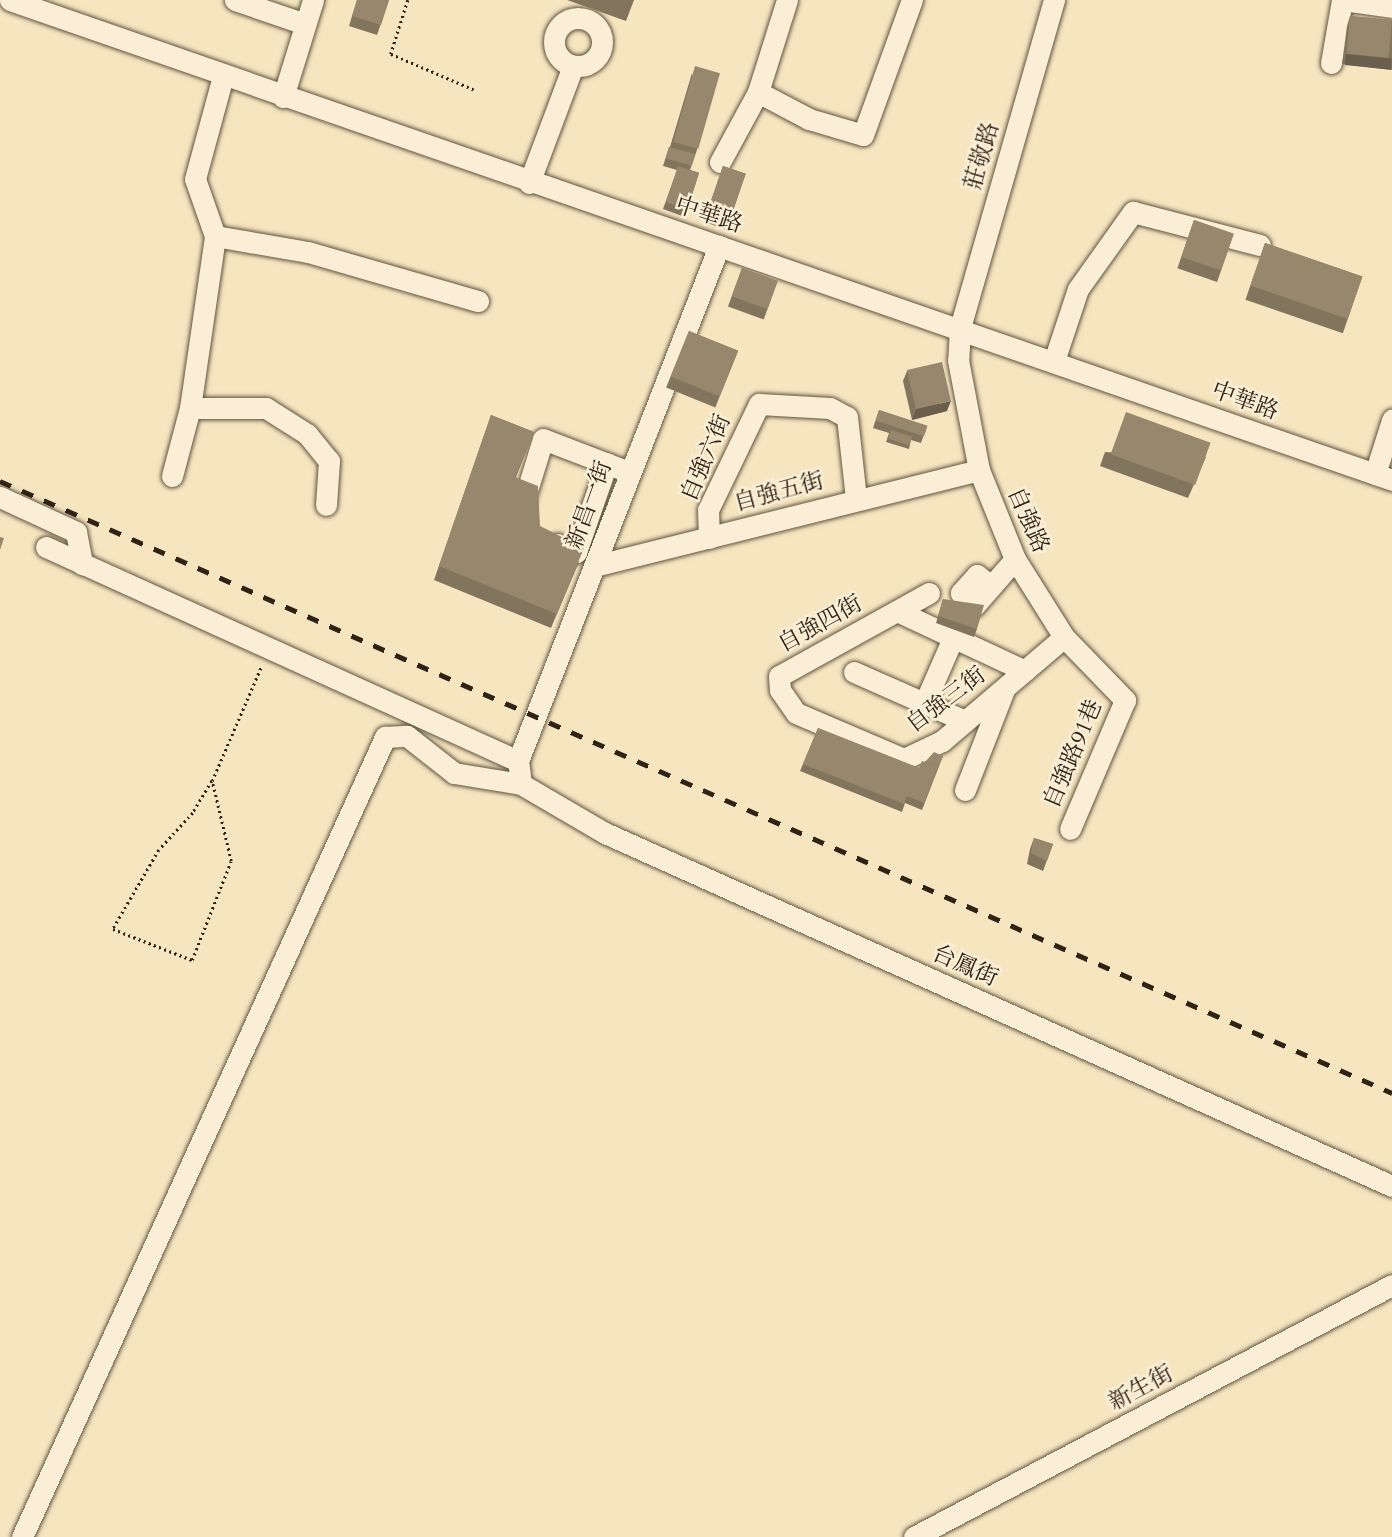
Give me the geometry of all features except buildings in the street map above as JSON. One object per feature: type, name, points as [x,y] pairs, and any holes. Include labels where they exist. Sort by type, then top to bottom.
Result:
[{"type":"street","name":"中華路","points":[[10,0],[529,183],[960,327],[1384,477]]},
{"type":"street","points":[[283,97],[313,0]]},
{"type":"street","points":[[720,162],[758,92],[787,0]]},
{"type":"street","points":[[758,92],[809,119],[863,135],[912,0]]},
{"type":"street","name":"莊敬路","points":[[960,327],[1054,0]]},
{"type":"street","points":[[1331,63],[1343,0],[1392,6]]},
{"type":"street","points":[[247,2],[305,24]]},
{"type":"street","points":[[529,183],[573,66]]},
{"type":"street","points":[[172,476],[190,408],[215,236],[194,179],[223,76]]},
{"type":"street","points":[[1055,361],[1078,289],[1133,212],[1260,245]]},
{"type":"street","points":[[215,236],[308,252],[478,301]]},
{"type":"street","name":"新昌一街","points":[[521,784],[518,761],[719,246]]},
{"type":"street","name":"自強路","points":[[960,327],[958,360],[979,470],[1015,559],[1064,638],[1125,700]]},
{"type":"street","name":"自強六街","points":[[709,538],[708,510],[759,404],[830,408],[847,417],[856,498]]},
{"type":"street","points":[[190,408],[266,408],[307,434],[329,461],[326,505]]},
{"type":"street","points":[[1384,477],[1392,420]]},
{"type":"street","points":[[607,463],[576,552],[515,528],[543,439],[607,463],[629,472]]},
{"type":"street","name":"自強五街","points":[[594,566],[856,498],[979,470]]},
{"type":"street","points":[[0,497],[76,532],[82,564]]},
{"type":"street","points":[[46,548],[518,761]]},
{"type":"street","points":[[991,586],[1015,559]]},
{"type":"street","name":"自強四街","points":[[780,690],[779,676],[929,593]]},
{"type":"street","name":"自強四街","points":[[897,611],[1025,671]]},
{"type":"street","points":[[925,702],[953,638]]},
{"type":"street","name":"自強三街","points":[[780,690],[796,713],[904,759],[922,754],[1064,638]]},
{"type":"street","points":[[855,672],[964,721]]},
{"type":"street","points":[[965,790],[1004,688]]},
{"type":"street","name":"自強路91巷","points":[[1070,829],[1125,700]]},
{"type":"street","points":[[22,1537],[385,737],[407,736],[454,773],[521,784]]},
{"type":"street","name":"台鳳街","points":[[521,784],[605,833],[1392,1186]]},
{"type":"street","name":"新生街","points":[[914,1537],[1392,1285]]},
{"type":"path","points":[[408,0],[391,54],[475,90]]},
{"type":"path","points":[[212,781],[231,861],[192,960],[113,929],[159,850],[193,813],[212,781],[269,649]]},
{"type":"railway","points":[[0,481],[1392,1093]]}]
